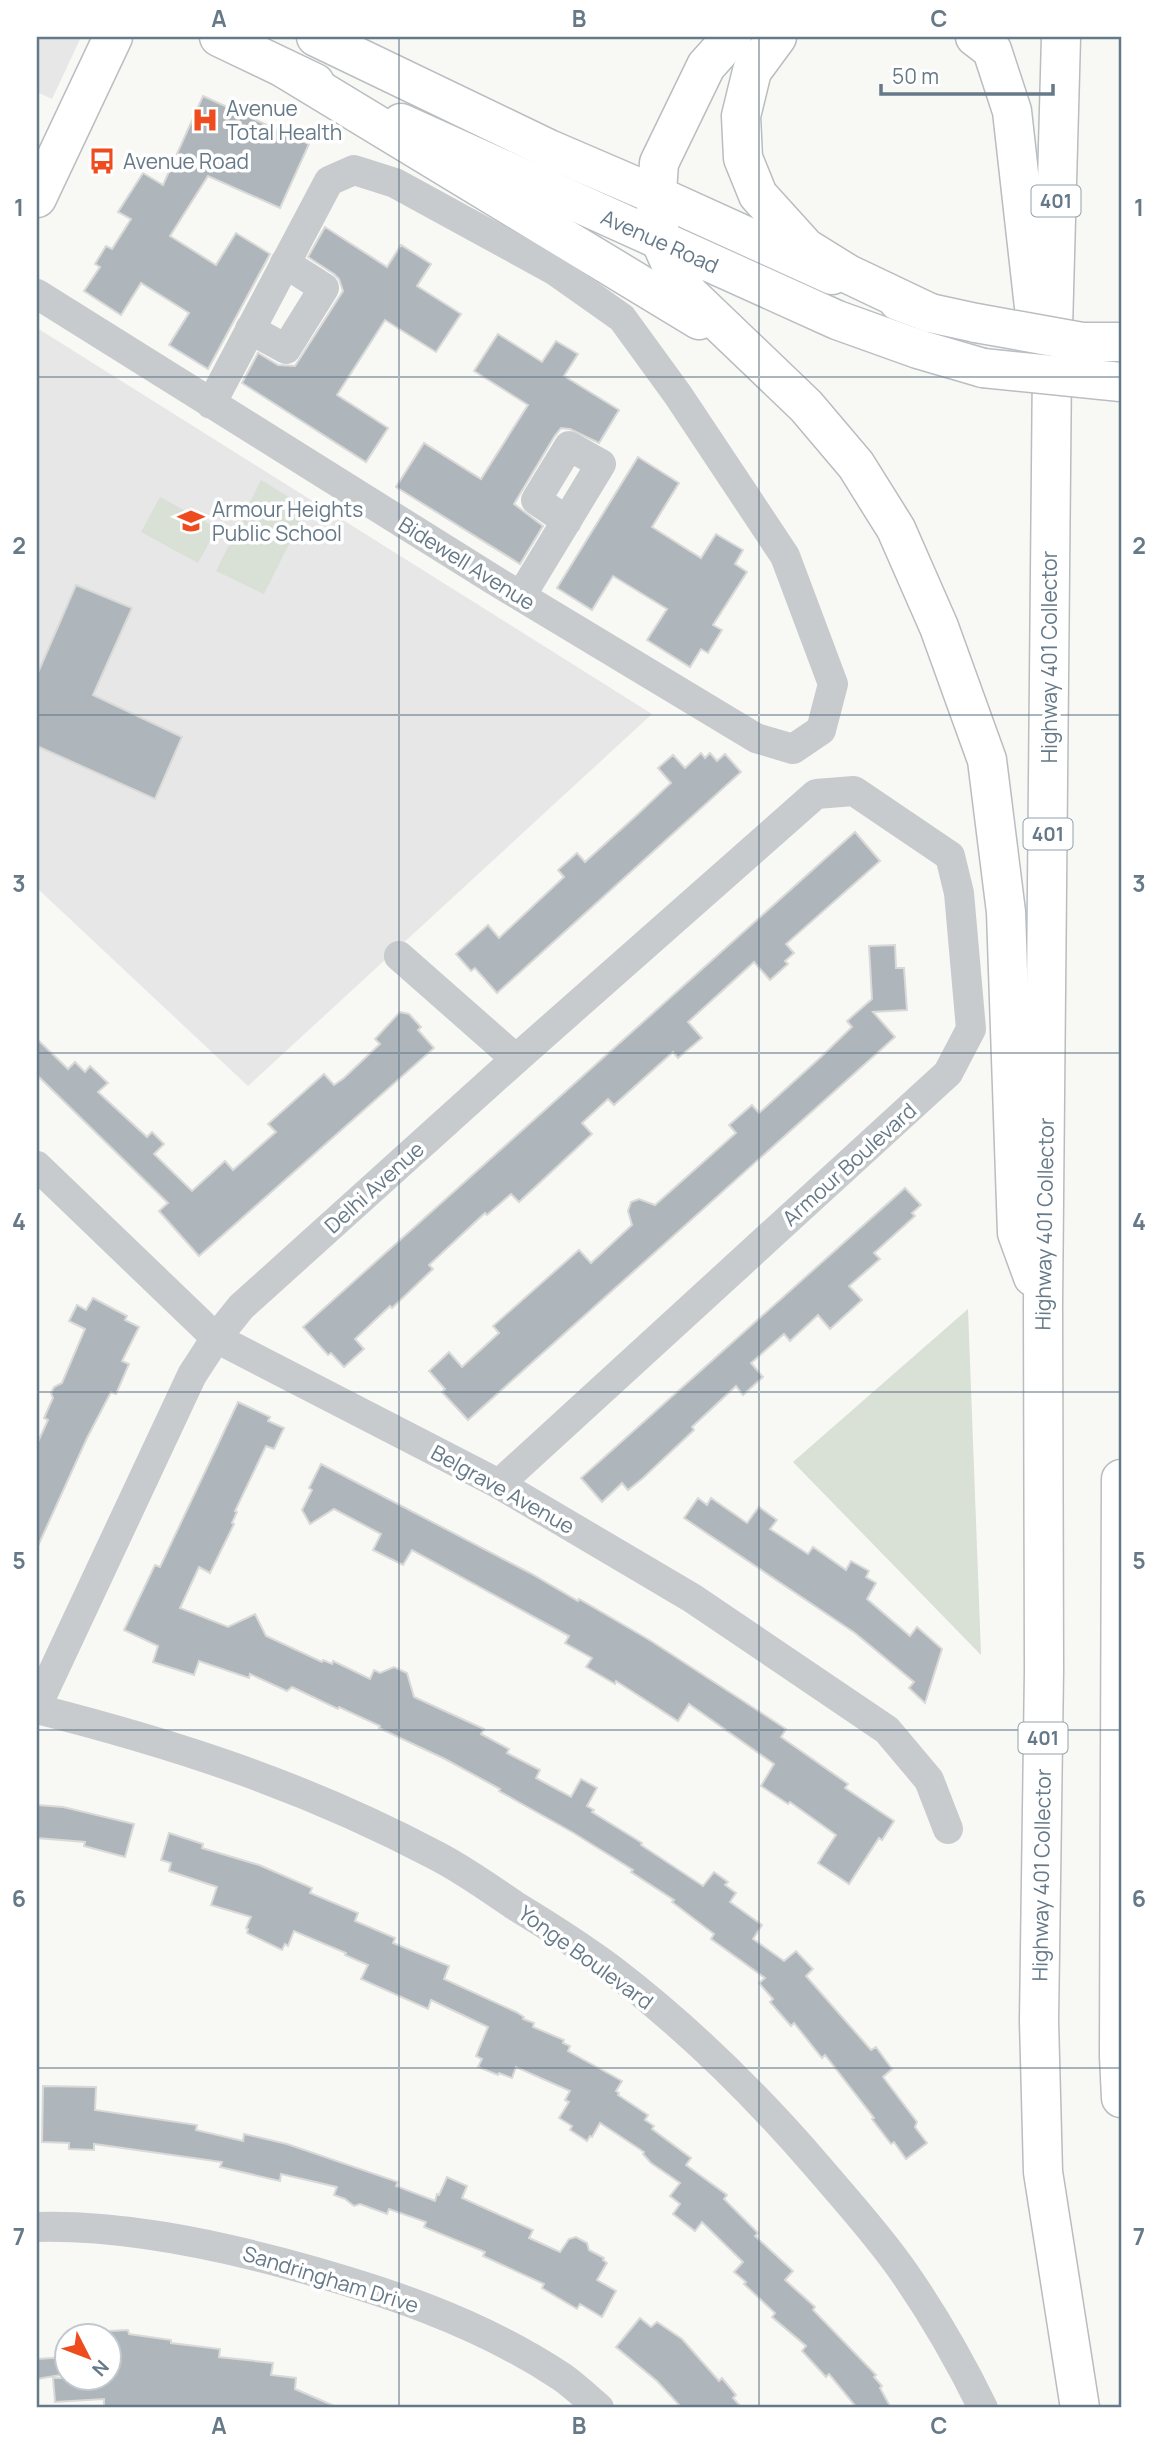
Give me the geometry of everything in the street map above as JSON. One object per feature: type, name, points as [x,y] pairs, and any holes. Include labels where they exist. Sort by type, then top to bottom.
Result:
[{"type":"main road","points":[[37,198],[113,37]]},
{"type":"main road","name":"Avenue Road","points":[[219,37],[661,242],[837,320],[918,349],[983,368],[1121,382]]},
{"type":"main road","name":"Avenue Road","points":[[316,37],[549,149],[870,292],[930,313],[976,323],[1082,342],[1121,342]]},
{"type":"main road","points":[[732,37],[706,66],[659,163],[656,195],[661,242],[675,274],[689,294],[806,406],[856,465],[896,529],[939,627],[987,760],[1006,912],[1017,1233],[1043,1304]]},
{"type":"main road","points":[[778,37],[752,71],[741,116],[743,158],[758,195],[806,248],[848,274],[930,313]]},
{"type":"main road","points":[[975,37],[992,50],[1012,111],[1032,309],[1052,364]]},
{"type":"main road","name":"Highway 401 Collector","points":[[1060,37],[1052,364],[1043,1304],[1044,1670],[1039,2021],[1043,2172],[1080,2408]]},
{"type":"main road","points":[[285,69],[744,348]]},
{"type":"main road","points":[[1121,1479],[1121,2098]]},
{"type":"street","name":"Bidewell Avenue","points":[[37,295],[521,596],[756,738],[793,749],[821,730],[834,684],[785,556],[678,395],[622,318],[542,263],[394,183],[354,170],[329,181],[285,263]]},
{"type":"street","points":[[211,404],[250,328],[285,263],[324,289],[286,349],[250,328]]},
{"type":"street","points":[[521,596],[567,521]]},
{"type":"street","name":"Delhi Avenue","points":[[37,1708],[192,1374],[216,1338],[258,1290],[816,793],[854,791]]},
{"type":"street","name":"Armour Boulevard","points":[[499,1484],[948,1073],[971,1029],[959,893],[950,856],[854,791]]},
{"type":"street","points":[[399,956],[516,1059]]},
{"type":"street","name":"Belgrave Avenue","points":[[37,1166],[216,1338],[499,1484],[692,1598],[887,1730],[929,1780],[948,1829]]},
{"type":"street","name":"Yonge Boulevard","points":[[37,1708],[195,1753],[267,1778],[357,1816],[440,1857],[611,1969],[705,2048],[780,2123],[843,2196],[902,2270],[968,2377],[983,2408]]},
{"type":"street","name":"Sandringham Drive","points":[[37,2227],[125,2232],[221,2247],[412,2301],[500,2341],[564,2378],[599,2408]]},
{"type":"shaded area","points":[[37,37],[81,37],[52,99],[37,92]]},
{"type":"shaded area","name":"Armour Heights Public School","points":[[37,328],[652,714],[248,1086],[37,888]]},
{"type":"shaded area","points":[[261,480],[307,508],[264,594],[216,571]]},
{"type":"shaded area","points":[[160,497],[217,528],[198,563],[141,532]]},
{"type":"shaded area","points":[[968,1309],[981,1655],[793,1462]]},
{"type":"building","points":[[203,96],[309,144],[280,208],[208,176],[170,236],[216,265],[236,233],[270,254],[208,369],[169,345],[189,313],[141,283],[121,315],[84,291],[100,267],[95,264],[106,246],[112,249],[131,219],[118,212],[143,173],[163,185]]},
{"type":"building","points":[[325,227],[387,267],[401,245],[431,264],[417,286],[461,314],[436,352],[385,320],[337,395],[388,428],[366,462],[242,383],[258,353],[278,365],[295,366],[343,291],[334,274],[308,257]]},
{"type":"building","points":[[498,334],[542,362],[556,341],[578,354],[564,376],[619,410],[599,443],[570,429],[561,428],[554,437],[514,504],[543,526],[520,564],[396,487],[424,443],[481,479],[528,405],[474,371]]},
{"type":"building","points":[[638,457],[679,483],[652,527],[701,558],[716,534],[743,550],[735,564],[747,572],[713,625],[722,630],[708,653],[701,649],[690,667],[647,640],[667,609],[613,576],[592,610],[557,588]]},
{"type":"building","points":[[76,585],[132,608],[93,695],[182,737],[155,799],[37,746],[37,675]]},
{"type":"building","points":[[701,753],[705,758],[710,753],[717,761],[725,754],[741,772],[497,993],[475,968],[471,971],[456,954],[488,925],[499,938],[564,877],[558,870],[577,853],[585,862],[637,815],[671,783],[658,768],[673,755],[685,768]]},
{"type":"building","points":[[855,832],[880,861],[786,944],[794,953],[785,961],[788,964],[770,980],[754,962],[688,1022],[702,1038],[678,1058],[673,1052],[614,1105],[608,1099],[582,1123],[592,1134],[519,1202],[511,1194],[487,1215],[485,1213],[429,1265],[433,1269],[355,1339],[364,1349],[344,1367],[331,1353],[328,1355],[303,1327]]},
{"type":"building","points":[[895,945],[896,968],[904,968],[907,1010],[873,1012],[895,1037],[468,1420],[442,1392],[445,1389],[429,1371],[449,1352],[462,1367],[499,1333],[493,1326],[579,1250],[591,1263],[632,1225],[628,1211],[631,1202],[639,1199],[655,1205],[736,1133],[729,1125],[752,1105],[759,1113],[821,1057],[852,1027],[847,1021],[872,999],[869,946]]},
{"type":"building","points":[[400,1012],[409,1014],[421,1027],[418,1030],[434,1048],[199,1256],[159,1211],[168,1203],[37,1075],[37,1039],[68,1069],[75,1062],[85,1072],[90,1066],[108,1083],[98,1092],[147,1137],[152,1132],[164,1144],[154,1154],[192,1191],[225,1161],[233,1170],[276,1132],[268,1124],[324,1074],[334,1085],[344,1078],[380,1044],[375,1039]]},
{"type":"building","points":[[905,1188],[921,1205],[912,1213],[915,1216],[874,1253],[880,1259],[849,1286],[862,1300],[830,1329],[818,1315],[790,1341],[784,1334],[751,1363],[763,1377],[743,1395],[736,1386],[643,1478],[628,1490],[622,1483],[602,1502],[581,1478]]},
{"type":"building","points":[[93,1298],[127,1316],[125,1320],[139,1327],[122,1361],[129,1364],[116,1394],[111,1392],[87,1438],[37,1548],[37,1444],[48,1420],[44,1418],[53,1398],[51,1393],[54,1387],[62,1383],[85,1329],[69,1321],[77,1305],[86,1310]]},
{"type":"building","points":[[238,1402],[270,1417],[268,1421],[284,1428],[274,1449],[266,1446],[235,1511],[234,1524],[210,1573],[199,1567],[180,1608],[228,1627],[255,1614],[266,1636],[322,1662],[323,1660],[332,1664],[333,1661],[370,1679],[374,1670],[380,1673],[394,1667],[407,1673],[414,1697],[484,1729],[481,1734],[509,1749],[507,1753],[540,1770],[536,1778],[571,1797],[581,1779],[597,1788],[587,1806],[594,1810],[592,1812],[703,1886],[714,1872],[728,1882],[725,1885],[736,1893],[730,1902],[762,1925],[753,1939],[784,1961],[796,1951],[813,1969],[806,1976],[871,2050],[876,2047],[892,2069],[883,2077],[917,2122],[915,2127],[927,2143],[906,2159],[894,2142],[891,2144],[825,2055],[822,2058],[794,2023],[791,2026],[770,2002],[773,1999],[759,1983],[765,1978],[711,1939],[714,1934],[672,1902],[674,1900],[631,1872],[633,1870],[572,1832],[445,1759],[379,1728],[380,1726],[292,1687],[287,1691],[250,1674],[249,1678],[199,1661],[194,1675],[153,1662],[158,1646],[124,1630],[155,1565],[160,1567]]},
{"type":"building","points":[[321,1464],[530,1573],[578,1601],[579,1599],[651,1641],[786,1729],[781,1737],[848,1784],[845,1788],[894,1821],[882,1840],[879,1838],[849,1884],[818,1863],[836,1835],[790,1802],[788,1804],[761,1786],[774,1764],[689,1704],[678,1721],[616,1681],[615,1684],[586,1667],[592,1658],[565,1643],[569,1636],[412,1550],[403,1565],[373,1550],[381,1534],[334,1509],[310,1524],[302,1510]]},
{"type":"building","points":[[698,1498],[707,1505],[711,1498],[747,1523],[759,1507],[777,1520],[770,1529],[808,1554],[813,1547],[846,1570],[851,1561],[869,1571],[866,1577],[876,1583],[867,1599],[910,1636],[917,1627],[942,1649],[925,1703],[909,1688],[914,1682],[855,1633],[684,1518]]},
{"type":"building","points":[[37,1805],[63,1807],[134,1824],[125,1857],[84,1846],[85,1842],[37,1838]]},
{"type":"building","points":[[169,1833],[203,1844],[202,1848],[259,1865],[312,1888],[310,1893],[358,1913],[355,1921],[395,1938],[393,1943],[449,1966],[444,1979],[516,2012],[524,2017],[523,2019],[534,2023],[533,2027],[564,2040],[563,2043],[570,2046],[568,2051],[622,2081],[616,2091],[618,2095],[648,2115],[645,2120],[654,2126],[652,2129],[691,2158],[686,2165],[727,2195],[724,2199],[758,2233],[755,2236],[793,2271],[785,2280],[815,2307],[813,2310],[876,2375],[874,2377],[882,2386],[880,2388],[891,2408],[857,2408],[829,2374],[826,2377],[802,2351],[806,2346],[772,2317],[775,2313],[734,2272],[743,2262],[702,2222],[695,2231],[673,2214],[680,2204],[670,2196],[680,2183],[651,2163],[644,2152],[600,2123],[587,2141],[570,2130],[572,2126],[559,2118],[569,2102],[565,2100],[570,2091],[516,2067],[512,2078],[478,2067],[482,2059],[476,2056],[488,2027],[431,2000],[428,2009],[361,1979],[368,1965],[345,1955],[346,1953],[294,1931],[288,1946],[285,1944],[282,1950],[247,1933],[246,1928],[251,1917],[211,1905],[217,1887],[169,1871],[171,1863],[161,1860]]},
{"type":"building","points":[[43,2086],[96,2087],[95,2110],[197,2125],[196,2130],[243,2141],[244,2134],[287,2144],[398,2182],[396,2186],[435,2201],[447,2177],[467,2186],[462,2198],[533,2230],[529,2238],[560,2252],[569,2239],[576,2237],[587,2243],[589,2250],[604,2258],[607,2263],[597,2280],[616,2291],[602,2317],[580,2304],[577,2309],[542,2288],[544,2284],[483,2256],[485,2252],[424,2227],[426,2222],[389,2209],[387,2214],[360,2204],[354,2206],[334,2195],[337,2187],[281,2174],[280,2181],[220,2167],[222,2162],[94,2144],[94,2150],[69,2149],[69,2143],[42,2142]]},
{"type":"building","points":[[640,2318],[651,2327],[657,2322],[682,2339],[719,2381],[722,2378],[736,2395],[733,2398],[742,2408],[682,2408],[657,2381],[616,2347]]},
{"type":"building","points":[[122,2330],[128,2330],[129,2334],[171,2340],[171,2343],[220,2349],[219,2357],[273,2363],[271,2375],[296,2378],[295,2389],[339,2408],[104,2408],[104,2399],[55,2402],[54,2392],[122,2392]]},
{"type":"building","points":[[52,2358],[52,2376],[37,2379],[37,2359]]},
{"type":"place","name":"Avenue Total Health","points":[[205,120]]},
{"type":"place","name":"Avenue Road","points":[[102,161]]},
{"type":"place","name":"Armour Heights Public School","points":[[191,521]]}]
